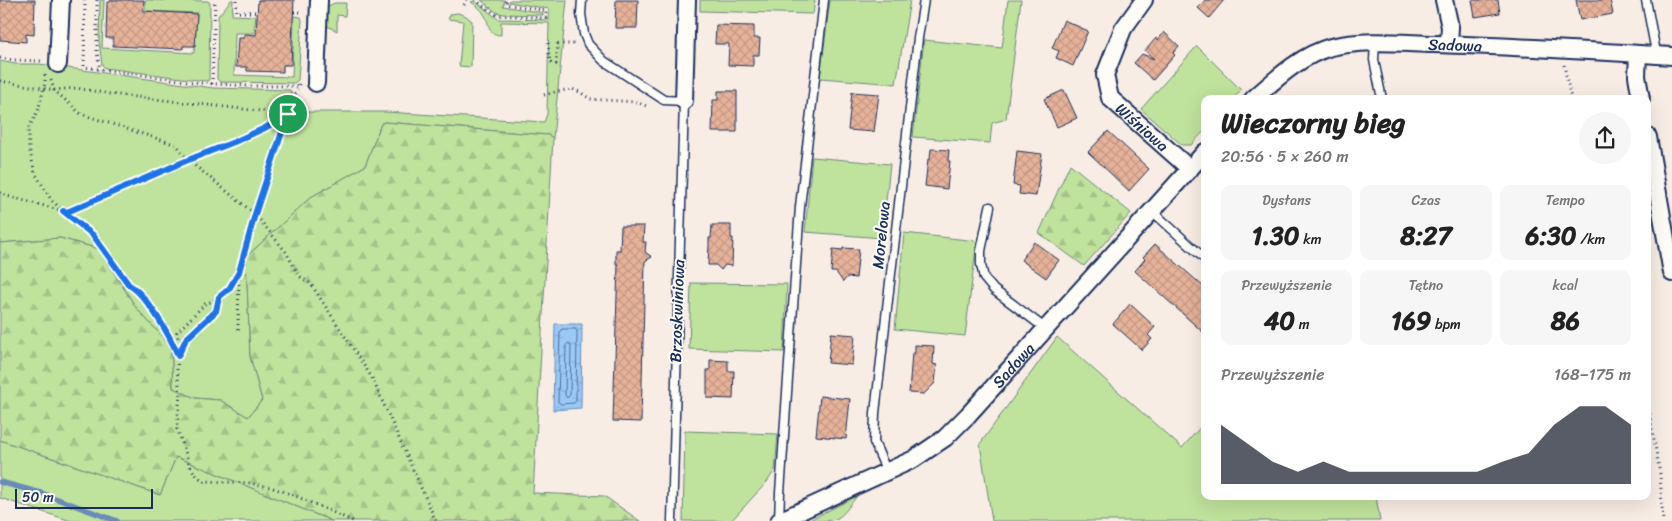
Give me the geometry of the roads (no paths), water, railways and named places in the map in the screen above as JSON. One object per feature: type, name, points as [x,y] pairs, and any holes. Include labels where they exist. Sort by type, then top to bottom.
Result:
[{"type":"street","points":[[51,62],[61,0]]},
{"type":"street","points":[[316,83],[319,0]]},
{"type":"street","name":"Brzoskwiniowa","points":[[684,101],[687,0]]},
{"type":"street","name":"Wiśniowa","points":[[1144,0],[1124,29],[1105,76],[1110,98],[1190,169]]},
{"type":"street","points":[[1444,0],[1450,27],[1448,44]]},
{"type":"street","name":"Sadowa","points":[[1258,95],[1295,64],[1316,52],[1331,47],[1352,44],[1448,44],[1672,56]]},
{"type":"street","points":[[1640,95],[1637,76],[1646,54]]},
{"type":"street","points":[[1651,154],[1672,273]]},
{"type":"street","name":"Sadowa","points":[[779,521],[914,459],[945,438],[968,415],[1201,157]]},
{"type":"lane","points":[[582,0],[581,14],[584,34],[588,44],[604,61],[664,100],[684,101]]},
{"type":"lane","points":[[779,521],[800,207],[824,0]]},
{"type":"lane","name":"Morelowa","points":[[887,472],[874,442],[875,413],[924,0]]},
{"type":"lane","points":[[1646,0],[1654,46],[1646,54]]},
{"type":"lane","points":[[1375,43],[1374,60],[1381,95]]},
{"type":"lane","name":"Brzoskwiniowa","points":[[672,521],[684,101]]},
{"type":"lane","points":[[990,207],[981,251],[981,265],[984,278],[994,290],[1046,329]]},
{"type":"lane","points":[[1152,211],[1201,255]]},
{"type":"water","points":[[555,324],[582,324],[581,408],[553,410]]},
{"type":"waterway","points":[[0,482],[41,493],[117,521]]}]
